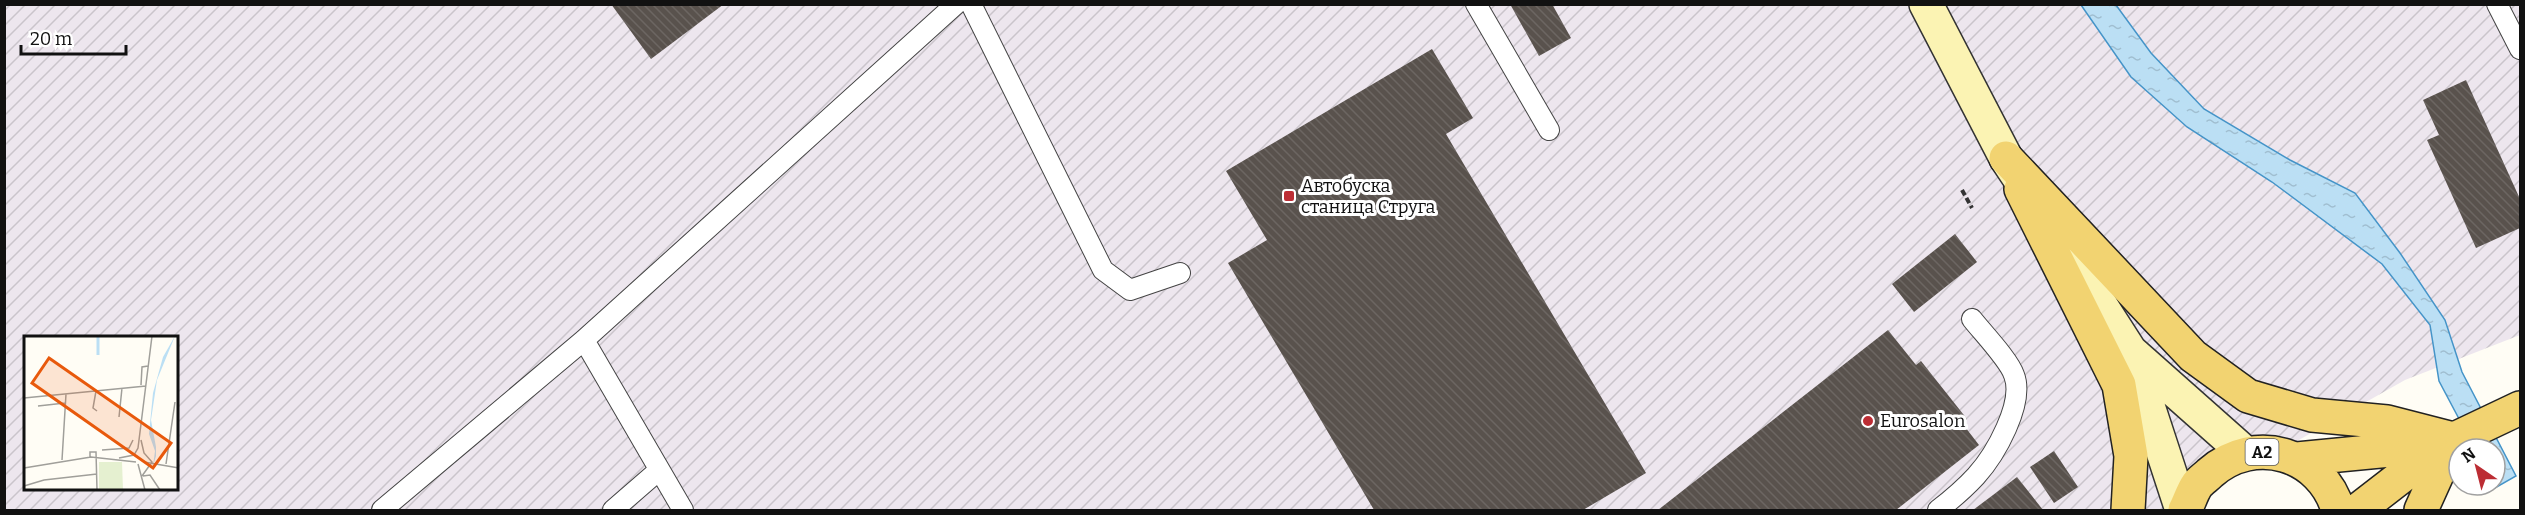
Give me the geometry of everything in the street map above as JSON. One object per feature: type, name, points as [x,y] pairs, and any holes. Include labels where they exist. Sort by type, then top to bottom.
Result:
[{"type":"main road","points":[[1926,4],[2119,385],[2131,456],[2128,510]]},
{"type":"main road","points":[[2006,158],[2130,351],[2184,510]]},
{"type":"main road","points":[[2006,158],[2193,356],[2248,396],[2312,415],[2387,422],[2447,439]]},
{"type":"main road","points":[[2130,351],[2245,453]]},
{"type":"main road","name":"A2","points":[[2458,437],[2520,408]]},
{"type":"main road","name":"A2","points":[[2297,459],[2447,441]]},
{"type":"main road","name":"A2","points":[[2358,510],[2447,444]]},
{"type":"main road","points":[[2421,510],[2447,451]]},
{"type":"main road","name":"A2","points":[[2184,510],[2197,485],[2221,463],[2245,453],[2272,452],[2297,459],[2318,474],[2334,495],[2338,510]]},
{"type":"lane","points":[[382,510],[584,340],[956,4]]},
{"type":"lane","points":[[971,4],[1103,270],[1130,290],[1180,273]]},
{"type":"lane","points":[[1476,4],[1549,130]]},
{"type":"lane","points":[[2497,4],[2520,49]]},
{"type":"lane","points":[[1938,510],[1975,477],[1985,464],[2014,410],[2017,398],[2014,373],[1972,320]]},
{"type":"lane","points":[[584,340],[658,471],[683,510]]},
{"type":"lane","points":[[613,510],[658,471]]},
{"type":"path","points":[[1962,190],[1972,208]]},
{"type":"shaded area","points":[[4,5],[2520,5],[2520,335],[2405,380],[2175,510],[5,510]]},
{"type":"water","points":[[2081,5],[2116,5],[2151,53],[2204,109],[2290,160],[2355,193],[2400,253],[2445,320],[2462,372],[2496,437],[2469,437],[2439,381],[2430,325],[2382,264],[2272,182],[2187,127],[2131,77]]},
{"type":"water","points":[[2507,459],[2516,476],[2507,481]]},
{"type":"building","points":[[611,4],[724,4],[651,59]]},
{"type":"building","points":[[1510,4],[1552,4],[1571,38],[1539,56]]},
{"type":"building","points":[[1432,49],[1473,118],[1446,134],[1646,473],[1583,510],[1374,510],[1228,263],[1267,240],[1226,171]]},
{"type":"building","points":[[2466,80],[2520,199],[2520,228],[2476,248],[2427,140],[2439,135],[2423,100]]},
{"type":"building","points":[[1955,234],[1977,262],[1914,312],[1892,284]]},
{"type":"building","name":"Eurosalon","points":[[1888,330],[1916,365],[1921,361],[1967,419],[1962,423],[1979,445],[1896,510],[1658,510]]},
{"type":"building","points":[[2054,451],[2078,487],[2054,503],[2030,467]]},
{"type":"building","points":[[2017,477],[2043,510],[1973,510]]},
{"type":"place","name":"Автобуска станица Струга","points":[[1289,196]]},
{"type":"place","name":"Eurosalon","points":[[1868,421]]}]
